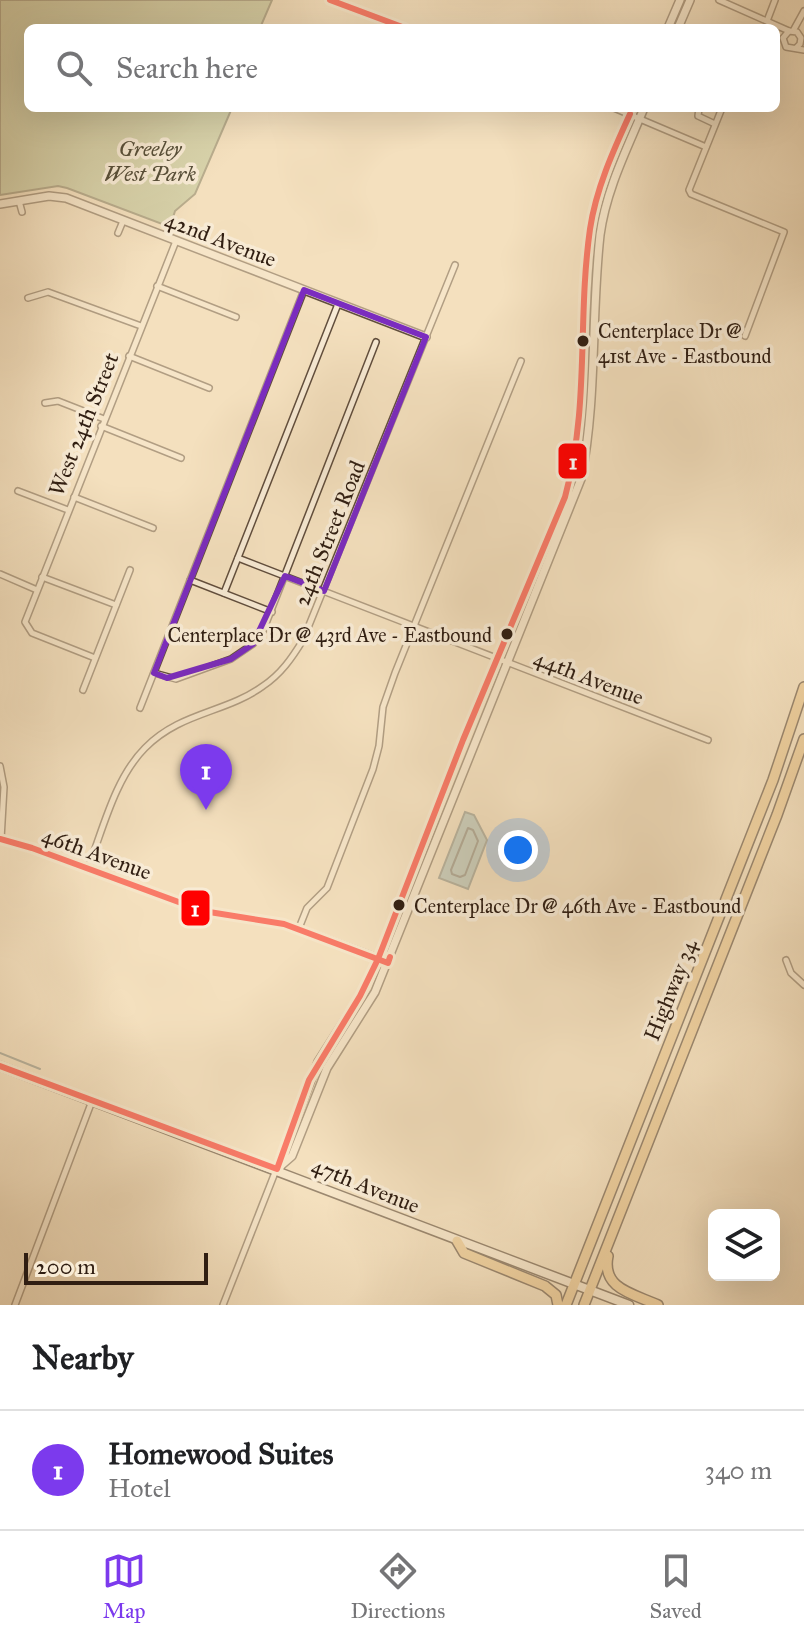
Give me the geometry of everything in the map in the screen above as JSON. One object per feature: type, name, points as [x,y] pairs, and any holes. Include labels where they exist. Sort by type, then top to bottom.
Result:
[{"type":"highway","name":"Highway 34","points":[[566,1305],[773,780],[804,687]]},
{"type":"highway","name":"Highway 34","points":[[584,1305],[804,739]]},
{"type":"highway","points":[[624,1202],[606,1272],[616,1286],[658,1305]]},
{"type":"highway","points":[[457,1241],[464,1253],[545,1286],[556,1295],[558,1305]]},
{"type":"main road","name":"47th Avenue","points":[[0,1066],[629,1305]]},
{"type":"street","points":[[330,0],[394,24]]},
{"type":"street","points":[[670,24],[680,0]]},
{"type":"street","points":[[680,24],[690,0]]},
{"type":"street","points":[[719,0],[769,24]]},
{"type":"street","points":[[773,24],[775,0]]},
{"type":"street","points":[[783,38],[803,14]]},
{"type":"street","points":[[796,48],[802,38],[803,14]]},
{"type":"street","points":[[780,28],[802,38]]},
{"type":"street","points":[[780,34],[786,47],[804,50]]},
{"type":"street","points":[[223,1305],[313,1071],[360,996],[378,959],[572,476],[579,435],[590,231],[599,188],[631,112]]},
{"type":"street","points":[[632,112],[706,147]]},
{"type":"street","points":[[277,1169],[292,1156],[327,1068],[375,992],[388,963],[581,479],[589,438],[601,234],[610,191],[642,112]]},
{"type":"street","points":[[698,112],[698,116],[715,124]]},
{"type":"street","points":[[720,112],[689,190],[691,194],[784,232],[745,336]]},
{"type":"street","name":"42nd Avenue","points":[[0,204],[49,196],[66,198],[426,337]]},
{"type":"street","points":[[19,201],[22,212]]},
{"type":"street","points":[[118,233],[123,221]]},
{"type":"street","name":"West 24th Street","points":[[95,658],[32,633],[25,622],[176,241]]},
{"type":"street","name":"24th Street Road","points":[[88,868],[122,781],[143,750],[169,728],[245,696],[279,674],[303,640],[455,265]]},
{"type":"street","points":[[157,286],[236,317]]},
{"type":"street","points":[[140,708],[304,290]]},
{"type":"street","points":[[28,298],[48,292],[141,326]]},
{"type":"street","points":[[224,593],[338,304]]},
{"type":"street","points":[[154,673],[176,679],[231,659],[253,644],[266,626],[376,342]]},
{"type":"street","points":[[129,356],[209,388]]},
{"type":"street","points":[[299,928],[307,908],[327,888],[373,769],[383,707],[521,361]]},
{"type":"street","points":[[45,403],[58,401],[104,419]]},
{"type":"street","points":[[101,426],[181,458]]},
{"type":"street","points":[[18,491],[68,510]]},
{"type":"street","points":[[74,497],[153,528]]},
{"type":"street","name":"44th Avenue","points":[[238,558],[708,740]]},
{"type":"street","points":[[83,690],[130,570]]},
{"type":"street","points":[[0,574],[37,590]]},
{"type":"street","points":[[42,577],[116,605]]},
{"type":"street","points":[[190,580],[272,612]]},
{"type":"street","name":"46th Avenue","points":[[0,766],[4,787],[0,839],[11,840],[203,911],[299,928],[388,963]]},
{"type":"street","points":[[786,960],[791,973],[804,985]]},
{"type":"street","points":[[15,1305],[92,1101]]},
{"type":"highlighted area","points":[[304,290],[426,337],[324,591],[285,576],[253,644],[231,659],[167,678],[154,673]]},
{"type":"green space","name":"Greeley West Park","points":[[0,0],[272,0],[262,24],[24,24],[24,112],[230,112],[195,194],[175,211],[170,227],[58,186],[0,195]]},
{"type":"water","points":[[465,812],[474,815],[487,840],[468,889],[439,878]]},
{"type":"waterway","points":[[0,1053],[40,1069]]},
{"type":"transit line","name":"1","points":[[330,0],[394,24]]},
{"type":"transit line","name":"1","points":[[0,1066],[277,1169],[309,1080],[360,996],[378,959],[463,740],[565,497],[578,429],[590,229],[611,156],[630,114]]},
{"type":"transit line","name":"1","points":[[0,839],[203,911],[284,924],[388,963],[390,957]]},
{"type":"place","name":"Centerplace Dr @ 41st Ave - Eastbound","points":[[583,341]]},
{"type":"place","name":"Centerplace Dr @ 43rd Ave - Eastbound","points":[[507,634]]},
{"type":"place","name":"Homewood Suites","points":[[206,810]]},
{"type":"place","name":"Centerplace Dr @ 46th Ave - Eastbound","points":[[399,905]]}]
